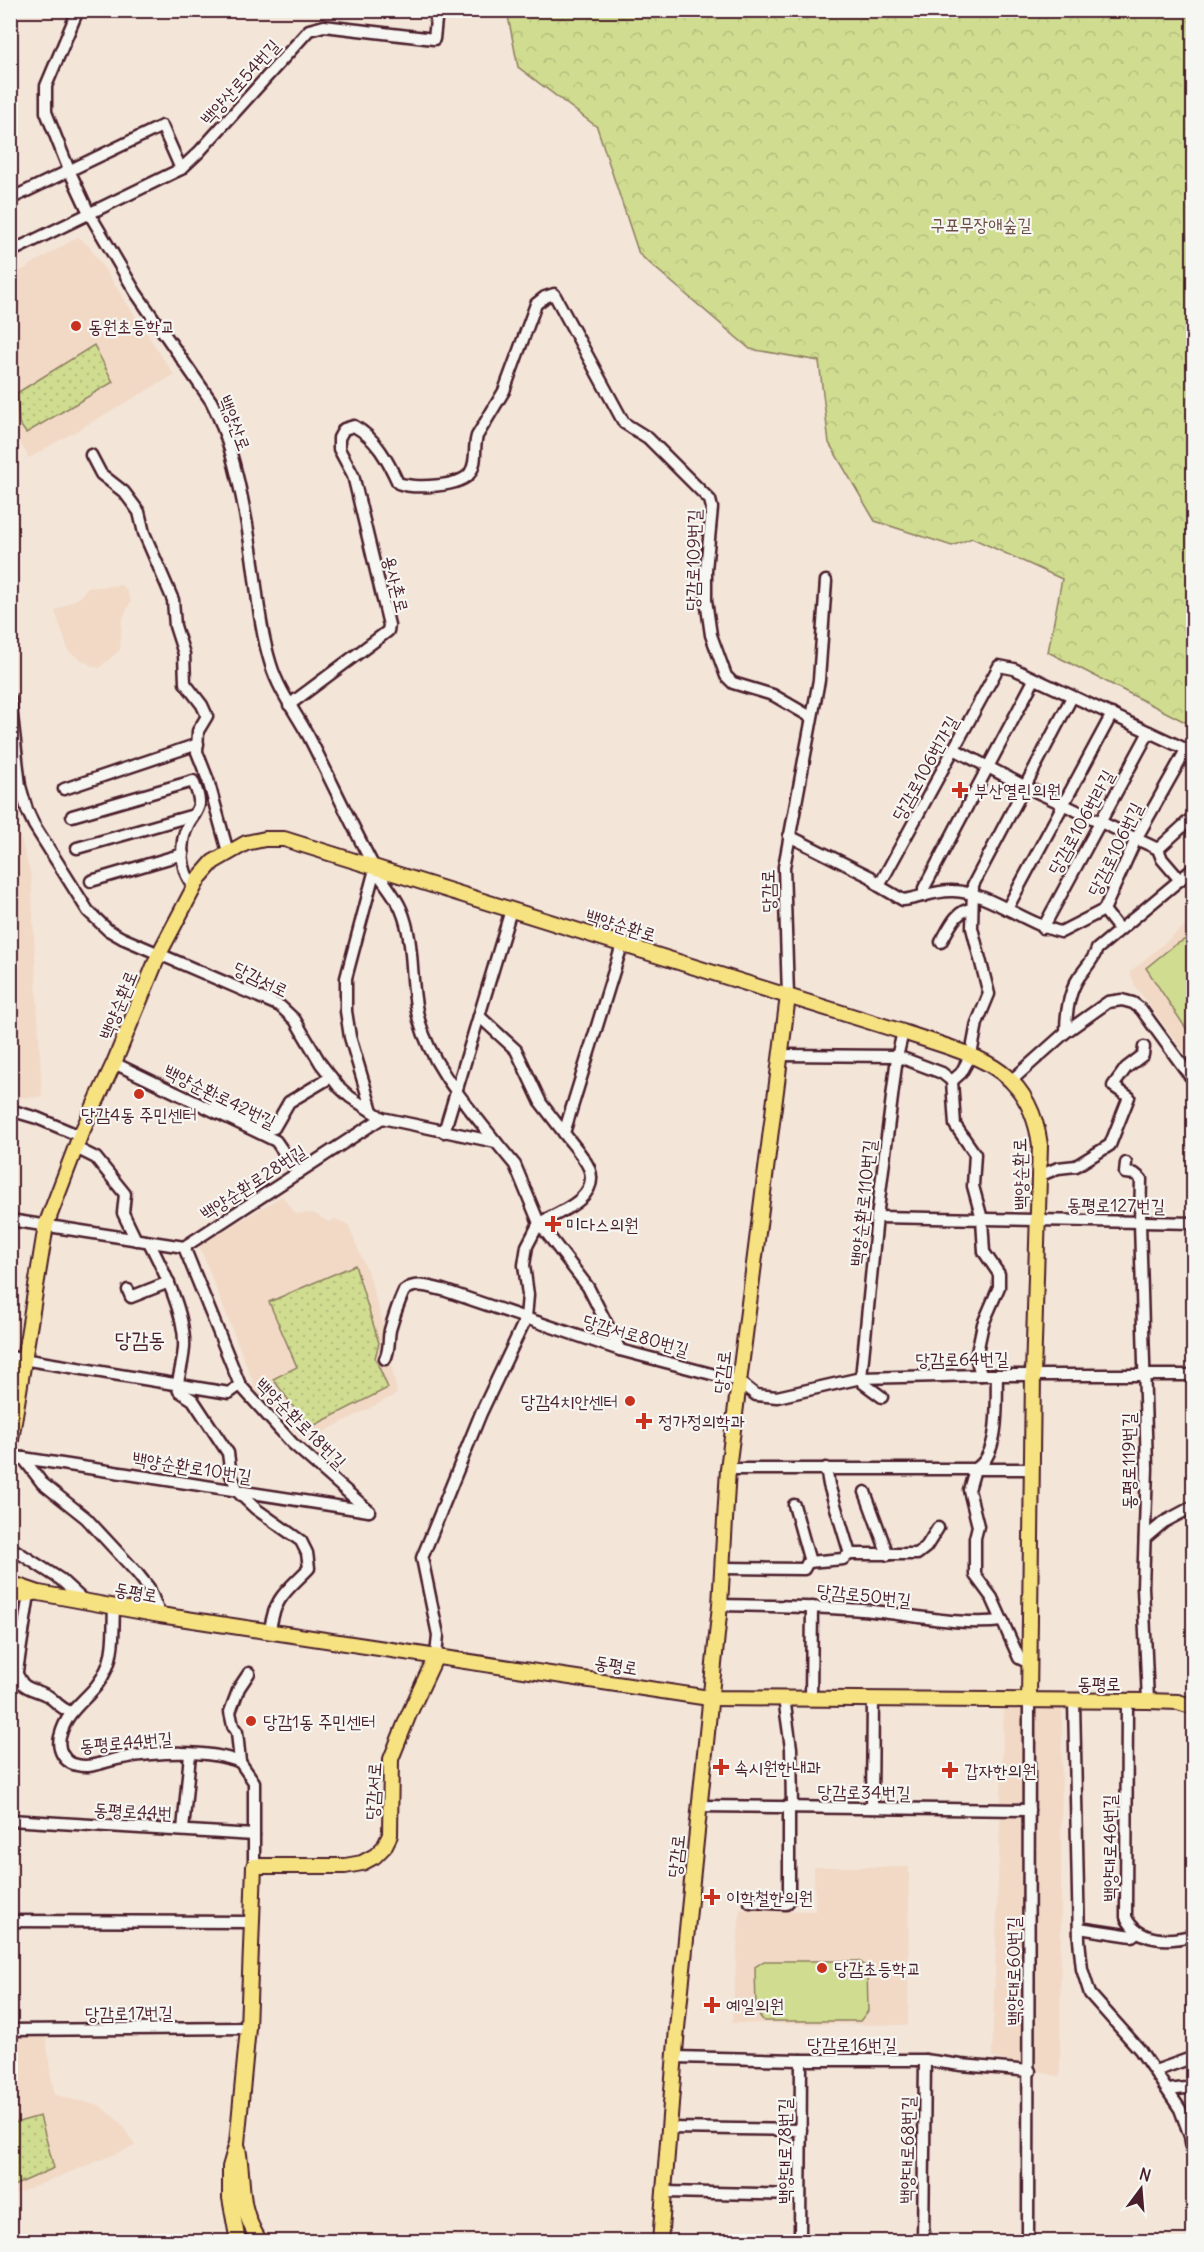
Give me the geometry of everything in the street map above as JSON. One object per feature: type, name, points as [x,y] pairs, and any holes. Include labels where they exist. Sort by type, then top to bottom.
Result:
[{"type":"main road","name":"백양순환로","points":[[10,1446],[17,1358],[46,1225],[78,1142],[114,1063],[159,954],[205,870],[228,852],[254,840],[284,839],[903,1032],[971,1055],[1012,1080],[1025,1097],[1036,1123],[1040,1145],[1033,1375],[1029,1700]]},
{"type":"main road","name":"당감로","points":[[660,2241],[675,2057],[720,1605],[728,1469],[788,996]]},
{"type":"main road","name":"동평로","points":[[10,1583],[34,1593],[160,1615],[709,1698],[1148,1701],[1178,1702],[1194,1707]]},
{"type":"main road","name":"동평로","points":[[10,1597],[34,1593]]},
{"type":"main road","name":"당감서로","points":[[254,1866],[362,1863],[375,1856],[384,1846],[390,1835],[391,1759],[436,1656]]},
{"type":"main road","points":[[238,2241],[230,2198],[230,2167],[237,2143],[248,2028],[254,1866]]},
{"type":"main road","points":[[237,2143],[242,2168],[241,2191],[244,2209],[250,2226],[260,2241]]},
{"type":"main road","points":[[652,2241],[662,2225]]},
{"type":"main road","points":[[662,2225],[669,2241]]},
{"type":"street","name":"백양산로","points":[[78,10],[46,86],[46,112],[89,213],[136,293],[217,413],[227,440],[251,547],[264,639],[276,680],[308,736],[375,869],[404,916],[408,931],[419,1020],[442,1073],[496,1142]]},
{"type":"street","name":"백양산로54번길","points":[[10,252],[181,169],[309,30],[324,26],[434,39],[437,10]]},
{"type":"street","points":[[10,199],[162,126],[181,169]]},
{"type":"street","name":"당감로109번길","points":[[344,429],[354,426],[370,437],[381,450],[398,483],[408,487],[458,482],[470,473],[477,453],[475,442],[477,436],[504,391],[536,304],[544,297],[554,294],[624,423],[648,438],[710,500],[712,508],[706,570],[706,600],[711,635],[726,676],[733,683],[773,695],[811,717]]},
{"type":"street","name":"용사촌로","points":[[289,705],[388,631],[389,625],[353,475],[339,449],[339,438],[344,429]]},
{"type":"street","points":[[91,455],[101,474],[124,492],[139,512],[144,533],[173,600],[175,626],[184,654],[185,683],[202,705],[207,716],[198,731],[197,752],[228,852]]},
{"type":"street","name":"당감로","points":[[788,996],[784,867],[819,680],[826,581]]},
{"type":"street","name":"당감로106번가길","points":[[879,886],[999,666],[1014,669],[1034,680]]},
{"type":"street","points":[[924,896],[924,888],[1034,680],[1112,714],[1190,752]]},
{"type":"street","points":[[952,1081],[961,1072],[971,1055],[977,1023],[989,994],[972,928],[973,885],[1072,697]]},
{"type":"street","name":"당감서로","points":[[10,698],[23,798],[34,825],[79,899],[96,920],[122,938],[280,1006],[295,1020],[331,1077],[351,1097],[382,1118],[496,1142]]},
{"type":"street","points":[[1007,909],[1112,714]]},
{"type":"street","name":"당감로106번라길","points":[[1043,927],[1149,732]]},
{"type":"street","points":[[64,789],[198,744]]},
{"type":"street","points":[[954,749],[1024,786],[1158,849],[1162,859],[1180,880]]},
{"type":"street","name":"당감로106번길","points":[[789,836],[871,878],[879,886],[903,900],[952,891],[971,894],[1043,927],[1061,932],[1104,910],[1136,839],[1190,752]]},
{"type":"street","points":[[72,816],[193,781],[199,806],[186,828],[183,854],[188,880],[195,887]]},
{"type":"street","points":[[77,848],[194,815]]},
{"type":"street","points":[[1158,849],[1194,816]]},
{"type":"street","points":[[91,880],[183,854]]},
{"type":"street","points":[[1066,1032],[1066,1017],[1074,986],[1094,958],[1097,949],[1194,868]]},
{"type":"street","points":[[372,1111],[350,1037],[346,1011],[346,978],[375,869]]},
{"type":"street","points":[[941,942],[958,914],[963,910],[972,909]]},
{"type":"street","points":[[444,1132],[511,910]]},
{"type":"street","points":[[1104,910],[1119,929]]},
{"type":"street","points":[[564,1133],[621,945]]},
{"type":"street","points":[[1012,1080],[1066,1032],[1108,1002],[1122,1000],[1133,1003],[1141,1009],[1190,1076],[1194,1078]]},
{"type":"street","points":[[479,1016],[516,1050],[541,1103],[589,1168],[590,1183],[577,1203],[539,1223]]},
{"type":"street","name":"백양순환로110번길","points":[[861,1378],[877,1217],[897,1056],[903,1032]]},
{"type":"street","points":[[1040,1176],[1058,1168],[1076,1166],[1110,1145],[1129,1097],[1113,1086],[1125,1068],[1143,1055],[1144,1047]]},
{"type":"street","points":[[780,1055],[897,1056],[942,1073],[952,1081],[955,1125],[975,1154],[973,1186],[982,1219],[984,1252],[999,1274],[999,1287],[983,1324],[976,1357],[981,1375]]},
{"type":"street","name":"백양순환로42번길","points":[[114,1063],[276,1141],[298,1173]]},
{"type":"street","points":[[216,1103],[270,1129],[274,1128],[289,1102],[331,1077]]},
{"type":"street","points":[[10,1110],[37,1118],[78,1142],[96,1158],[125,1194],[123,1213],[136,1240]]},
{"type":"street","name":"백양순환로28번길","points":[[184,1247],[382,1118]]},
{"type":"street","points":[[496,1142],[515,1165],[539,1223],[588,1287],[620,1350]]},
{"type":"street","name":"동평로119번길","points":[[1126,1163],[1125,1173],[1135,1174],[1141,1179],[1143,1376],[1147,1468],[1143,1587],[1148,1701]]},
{"type":"street","name":"동평로127번길","points":[[877,1217],[1194,1223]]},
{"type":"street","points":[[10,1220],[184,1247],[240,1386]]},
{"type":"street","name":"당감서로","points":[[436,1656],[438,1635],[422,1558],[481,1413],[526,1318],[528,1295],[524,1264],[526,1246],[539,1223]]},
{"type":"street","points":[[149,1242],[169,1282],[181,1325],[184,1346],[177,1386],[179,1391],[193,1400],[228,1454],[231,1475],[238,1491],[256,1509],[301,1541],[307,1553],[309,1568],[280,1596],[272,1615],[270,1631]]},
{"type":"street","points":[[128,1290],[130,1297],[169,1282]]},
{"type":"street","points":[[385,1359],[389,1351],[390,1333],[396,1309],[404,1291],[412,1286],[419,1285],[443,1290],[526,1318]]},
{"type":"street","name":"당감서로80번길","points":[[526,1318],[620,1350],[738,1381]]},
{"type":"street","name":"백양순환로18번길","points":[[17,1358],[229,1393],[240,1386],[292,1443],[369,1511]]},
{"type":"street","name":"당감로64번길","points":[[738,1381],[756,1395],[770,1398],[861,1378],[981,1375],[1194,1376]]},
{"type":"street","points":[[997,1375],[995,1436],[990,1451],[981,1466],[975,1469],[969,1490],[978,1526],[975,1538],[975,1575],[992,1598],[1019,1658],[1029,1663]]},
{"type":"street","points":[[861,1378],[863,1383],[882,1397]]},
{"type":"street","name":"백양순환로10번길","points":[[10,1456],[369,1511]]},
{"type":"street","points":[[22,1458],[42,1483],[86,1518],[137,1573],[153,1593],[160,1615]]},
{"type":"street","points":[[826,1468],[850,1554]]},
{"type":"street","points":[[728,1469],[1032,1469]]},
{"type":"street","points":[[865,1491],[888,1555]]},
{"type":"street","points":[[794,1505],[810,1562]]},
{"type":"street","points":[[1144,1538],[1164,1522],[1194,1506]]},
{"type":"street","points":[[722,1568],[804,1569],[810,1562],[843,1559],[850,1554],[917,1554],[926,1547],[938,1527]]},
{"type":"street","points":[[10,1547],[60,1579],[84,1601]]},
{"type":"street","points":[[14,1667],[34,1593]]},
{"type":"street","name":"당감로50번길","points":[[720,1605],[812,1607],[905,1614],[924,1619],[959,1623],[1003,1621]]},
{"type":"street","name":"동평로44번길","points":[[114,1606],[110,1659],[107,1669],[90,1693],[71,1712],[63,1727],[59,1744],[65,1758],[75,1765],[97,1764],[128,1757],[206,1754],[240,1762]]},
{"type":"street","points":[[811,1698],[812,1607]]},
{"type":"street","name":"동평로44번길","points":[[14,1667],[22,1683],[33,1691],[45,1694],[59,1708],[71,1712]]},
{"type":"street","points":[[249,1673],[239,1688],[230,1712],[237,1732],[240,1762],[254,1782],[254,1866]]},
{"type":"street","points":[[750,1902],[786,1904],[789,1901],[791,1748],[784,1698]]},
{"type":"street","points":[[872,1808],[873,1699]]},
{"type":"street","name":"백양대로60번길","points":[[1028,2241],[1029,1700]]},
{"type":"street","points":[[1074,1701],[1082,1969],[1090,1994],[1140,2050],[1168,2090],[1186,2122],[1194,2162]]},
{"type":"street","name":"백양대로46번길","points":[[1127,1701],[1126,1917],[1130,1927],[1137,1932]]},
{"type":"street","points":[[183,1830],[190,1754]]},
{"type":"street","name":"당감로34번길","points":[[699,1806],[1029,1810]]},
{"type":"street","name":"동평로44번","points":[[10,1820],[254,1835]]},
{"type":"street","points":[[10,1921],[252,1922]]},
{"type":"street","points":[[1079,1928],[1132,1936],[1137,1932],[1162,1939],[1177,1940],[1194,1935]]},
{"type":"street","name":"당감로17번길","points":[[10,2030],[248,2028]]},
{"type":"street","name":"당감로16번길","points":[[675,2057],[925,2060],[1030,2071]]},
{"type":"street","points":[[1155,2071],[1194,2057]]},
{"type":"street","name":"백양대로78번길","points":[[800,2241],[801,2060]]},
{"type":"street","name":"백양대로68번길","points":[[923,2241],[925,2060]]},
{"type":"street","points":[[1168,2090],[1194,2087]]},
{"type":"street","points":[[669,2128],[801,2130]]},
{"type":"street","points":[[664,2192],[800,2195]]},
{"type":"shaded area","name":"동원초등학교","points":[[78,237],[89,246],[174,375],[29,458],[11,427],[10,277]]},
{"type":"shaded area","points":[[121,585],[126,589],[131,601],[122,620],[120,650],[99,668],[92,666],[69,652],[55,611],[80,597],[87,588]]},
{"type":"shaded area","points":[[10,801],[31,875],[42,1097],[11,1098]]},
{"type":"shaded area","points":[[1193,919],[1193,1064],[1135,986],[1130,972]]},
{"type":"shaded area","points":[[282,1196],[296,1214],[313,1213],[329,1222],[335,1219],[348,1225],[370,1278],[383,1324],[397,1394],[306,1441],[256,1390],[199,1245]]},
{"type":"shaded area","points":[[1004,1708],[1062,1708],[1060,2077],[992,2057]]},
{"type":"shaded area","name":"당감초등학교","points":[[814,1867],[909,1867],[908,2025],[732,2023],[740,1909],[815,1911]]},
{"type":"shaded area","points":[[46,2036],[55,2095],[100,2106],[121,2123],[135,2146],[11,2196],[11,2037]]},
{"type":"green space","name":"구포무장애숲길","points":[[507,11],[1193,11],[1193,726],[1048,652],[1062,579],[972,538],[952,546],[875,521],[829,443],[819,361],[750,349],[639,254],[597,127],[518,67]]},
{"type":"green space","points":[[94,345],[113,382],[26,433],[19,423],[17,393]]},
{"type":"green space","points":[[1193,935],[1193,1039],[1146,968],[1173,946]]},
{"type":"green space","points":[[355,1265],[379,1343],[375,1358],[388,1388],[309,1428],[273,1379],[297,1367],[269,1302]]},
{"type":"green space","points":[[764,1961],[859,1961],[867,1967],[868,2011],[860,2021],[764,2021],[756,2009],[755,1967]]},
{"type":"green space","points":[[40,2116],[54,2168],[11,2187],[11,2124]]},
{"type":"place","name":"동원초등학교","points":[[76,326]]},
{"type":"place","name":"부산열린의원","points":[[960,790]]},
{"type":"place","name":"당감4동 주민센터","points":[[139,1094]]},
{"type":"place","name":"미다스의원","points":[[553,1224]]},
{"type":"place","name":"당감4치안센터","points":[[630,1401]]},
{"type":"place","name":"정가정의학과","points":[[644,1421]]},
{"type":"place","name":"당감1동 주민센터","points":[[251,1721]]},
{"type":"place","name":"속시원한내과","points":[[721,1767]]},
{"type":"place","name":"갑자한의원","points":[[950,1770]]},
{"type":"place","name":"이학철한의원","points":[[712,1897]]},
{"type":"place","name":"당감초등학교","points":[[822,1968]]},
{"type":"place","name":"예일의원","points":[[712,2005]]},
{"type":"district","name":"당감동","points":[[140,1339]]}]
